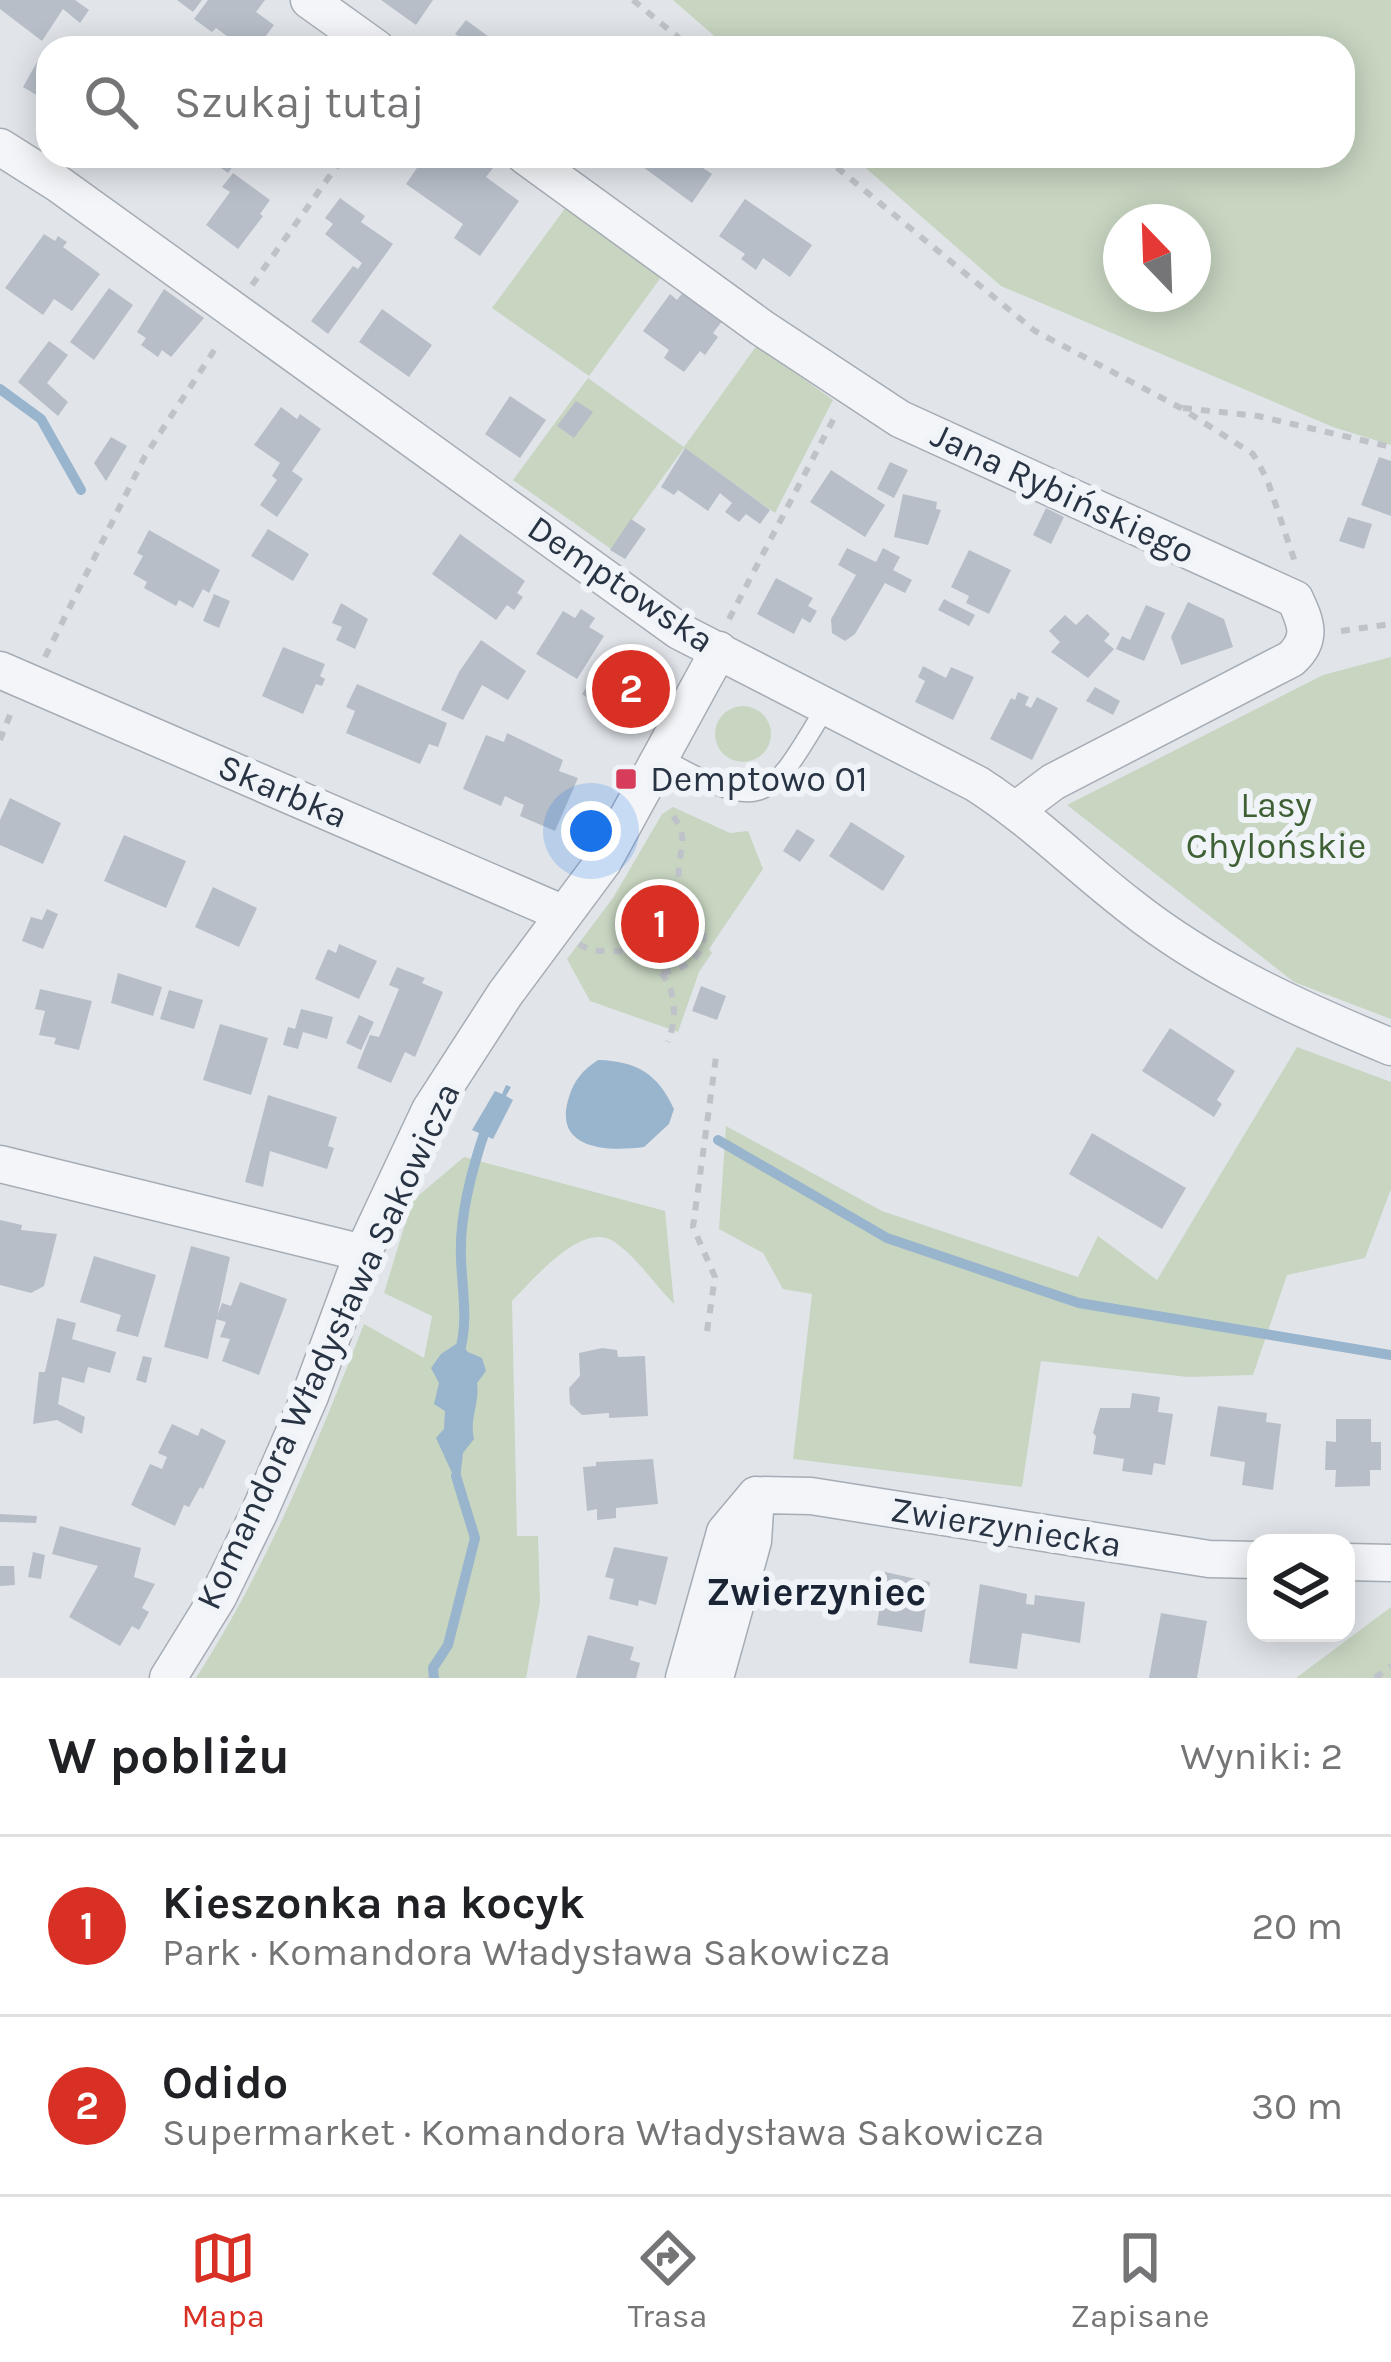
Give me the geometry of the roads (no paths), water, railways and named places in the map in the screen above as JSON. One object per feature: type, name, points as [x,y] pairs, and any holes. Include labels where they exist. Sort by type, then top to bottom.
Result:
[{"type":"street","points":[[309,0],[359,36]]},
{"type":"street","name":"Demptowska","points":[[0,147],[57,183],[679,632],[721,641],[826,705],[1017,809],[1130,907],[1201,956],[1301,1010],[1391,1047]]},
{"type":"street","name":"Jana Rybińskiego","points":[[541,168],[761,328],[900,418],[1295,598],[1307,637],[1291,659],[1053,782],[1017,809]]},
{"type":"street","name":"Komandora Władysława Sakowicza","points":[[168,1678],[218,1597],[260,1513],[363,1252],[430,1110],[505,994],[568,927],[721,641]]},
{"type":"street","name":"Skarbka","points":[[0,670],[568,927]]},
{"type":"street","points":[[0,1164],[363,1252]]},
{"type":"street","points":[[684,1678],[725,1532],[756,1495]]},
{"type":"street","points":[[715,1678],[753,1541],[756,1495]]},
{"type":"street","name":"Zwierzyniecka","points":[[756,1495],[812,1496],[1209,1559],[1247,1560]]},
{"type":"street","points":[[1355,1562],[1391,1562]]},
{"type":"lane","points":[[660,758],[734,794],[754,793],[775,784],[789,769],[826,705]]},
{"type":"water","points":[[598,1060],[645,1072],[668,1097],[674,1109],[669,1124],[644,1147],[599,1147],[575,1137],[568,1127],[571,1091]]},
{"type":"water","points":[[506,1085],[511,1087],[506,1096],[513,1100],[493,1139],[472,1130],[495,1091],[502,1094]]},
{"type":"water","points":[[459,1342],[482,1358],[486,1371],[477,1383],[474,1439],[463,1453],[459,1488],[436,1438],[444,1429],[445,1411],[434,1404],[439,1383],[431,1368]]},
{"type":"waterway","points":[[0,389],[41,419],[81,490]]},
{"type":"waterway","points":[[459,1354],[464,1318],[462,1225],[487,1125]]},
{"type":"waterway","points":[[718,1140],[887,1238],[1079,1303],[1391,1355]]},
{"type":"waterway","points":[[434,1678],[433,1668],[448,1645],[475,1538],[456,1476]]},
{"type":"place","name":"Odido","points":[[631,689]]},
{"type":"place","name":"Demptowo 01","points":[[626,779]]},
{"type":"place","name":"Kieszonka na kocyk","points":[[660,924]]},
{"type":"district","name":"Zwierzyniec","points":[[816,1592]]},
{"type":"park label","name":"Lasy Chylońskie","points":[[1276,826]]}]
